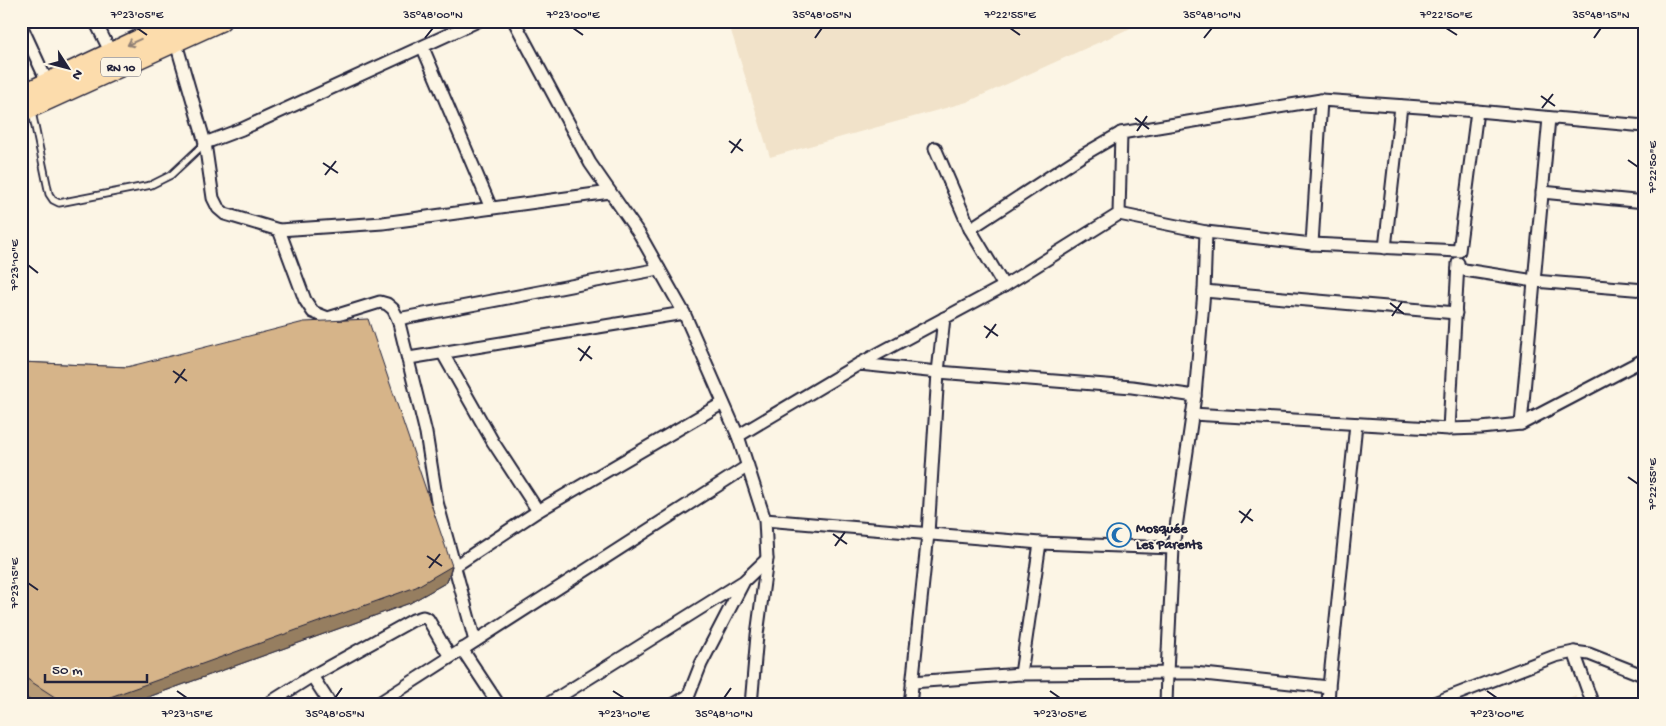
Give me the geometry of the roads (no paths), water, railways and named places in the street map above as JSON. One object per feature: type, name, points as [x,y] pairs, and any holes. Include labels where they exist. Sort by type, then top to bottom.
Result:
[{"type":"main road","name":"RN 10","points":[[25,105],[110,53],[180,31],[221,21]]},
{"type":"main road","name":"RN 10","points":[[51,90],[180,31]]},
{"type":"street","points":[[32,21],[21,25],[51,90]]},
{"type":"street","points":[[95,21],[110,53]]},
{"type":"street","points":[[206,143],[242,129],[423,48],[478,21]]},
{"type":"street","points":[[514,21],[564,118],[590,163],[640,235],[684,313],[738,436],[765,520],[767,559],[757,635],[751,705]]},
{"type":"street","points":[[180,31],[206,143],[213,198],[218,208],[225,214],[279,230],[383,223],[610,192]]},
{"type":"street","points":[[423,48],[491,208]]},
{"type":"street","points":[[1312,244],[1321,100]]},
{"type":"street","points":[[970,229],[1083,154],[1121,133],[1321,100],[1477,111],[1645,126]]},
{"type":"street","points":[[1385,248],[1401,106]]},
{"type":"street","points":[[1449,429],[1459,251],[1477,111]]},
{"type":"street","points":[[1521,424],[1549,118]]},
{"type":"street","points":[[1119,214],[1121,133]]},
{"type":"street","points":[[935,148],[970,229],[1004,286]]},
{"type":"street","points":[[1542,192],[1645,202]]},
{"type":"street","points":[[738,436],[859,364],[1004,286],[1119,214],[1206,232],[1312,244],[1459,251]]},
{"type":"street","points":[[279,230],[305,300],[313,312],[328,318],[380,302],[394,309],[408,358],[430,455],[437,502],[475,641]]},
{"type":"street","points":[[1166,705],[1173,548],[1194,396],[1204,291],[1206,232]]},
{"type":"street","points":[[398,319],[659,269]]},
{"type":"street","points":[[1458,269],[1534,282],[1645,290]]},
{"type":"street","points":[[1204,291],[1456,313]]},
{"type":"street","points":[[408,358],[684,313]]},
{"type":"street","points":[[910,705],[928,534],[938,372],[944,318]]},
{"type":"street","points":[[442,352],[493,442],[538,511]]},
{"type":"street","points":[[1192,414],[1449,429],[1521,424],[1645,359]]},
{"type":"street","points":[[859,364],[1132,387],[1194,396]]},
{"type":"street","points":[[455,566],[538,511],[723,403]]},
{"type":"street","points":[[1328,705],[1356,424]]},
{"type":"street","points":[[376,705],[748,466]]},
{"type":"street","points":[[765,520],[1040,543],[1173,548]]},
{"type":"street","points":[[1021,674],[1040,543]]},
{"type":"street","points":[[546,705],[744,582],[767,559]]},
{"type":"street","points":[[673,705],[686,700],[701,664],[744,582]]},
{"type":"street","points":[[266,705],[312,676],[413,620],[422,617],[428,619],[450,657]]},
{"type":"street","points":[[462,649],[499,705]]},
{"type":"street","points":[[1574,652],[1593,705]]},
{"type":"street","points":[[1428,705],[1556,656],[1574,652],[1589,654],[1645,676]]},
{"type":"street","points":[[912,682],[1021,674],[1194,673],[1329,686]]},
{"type":"street","points":[[312,676],[332,705]]},
{"type":"lane","points":[[25,105],[49,194],[53,200],[59,203],[151,185],[171,175],[206,143]]},
{"type":"place","name":"Mosquée Les Parents","points":[[1119,535]]}]
